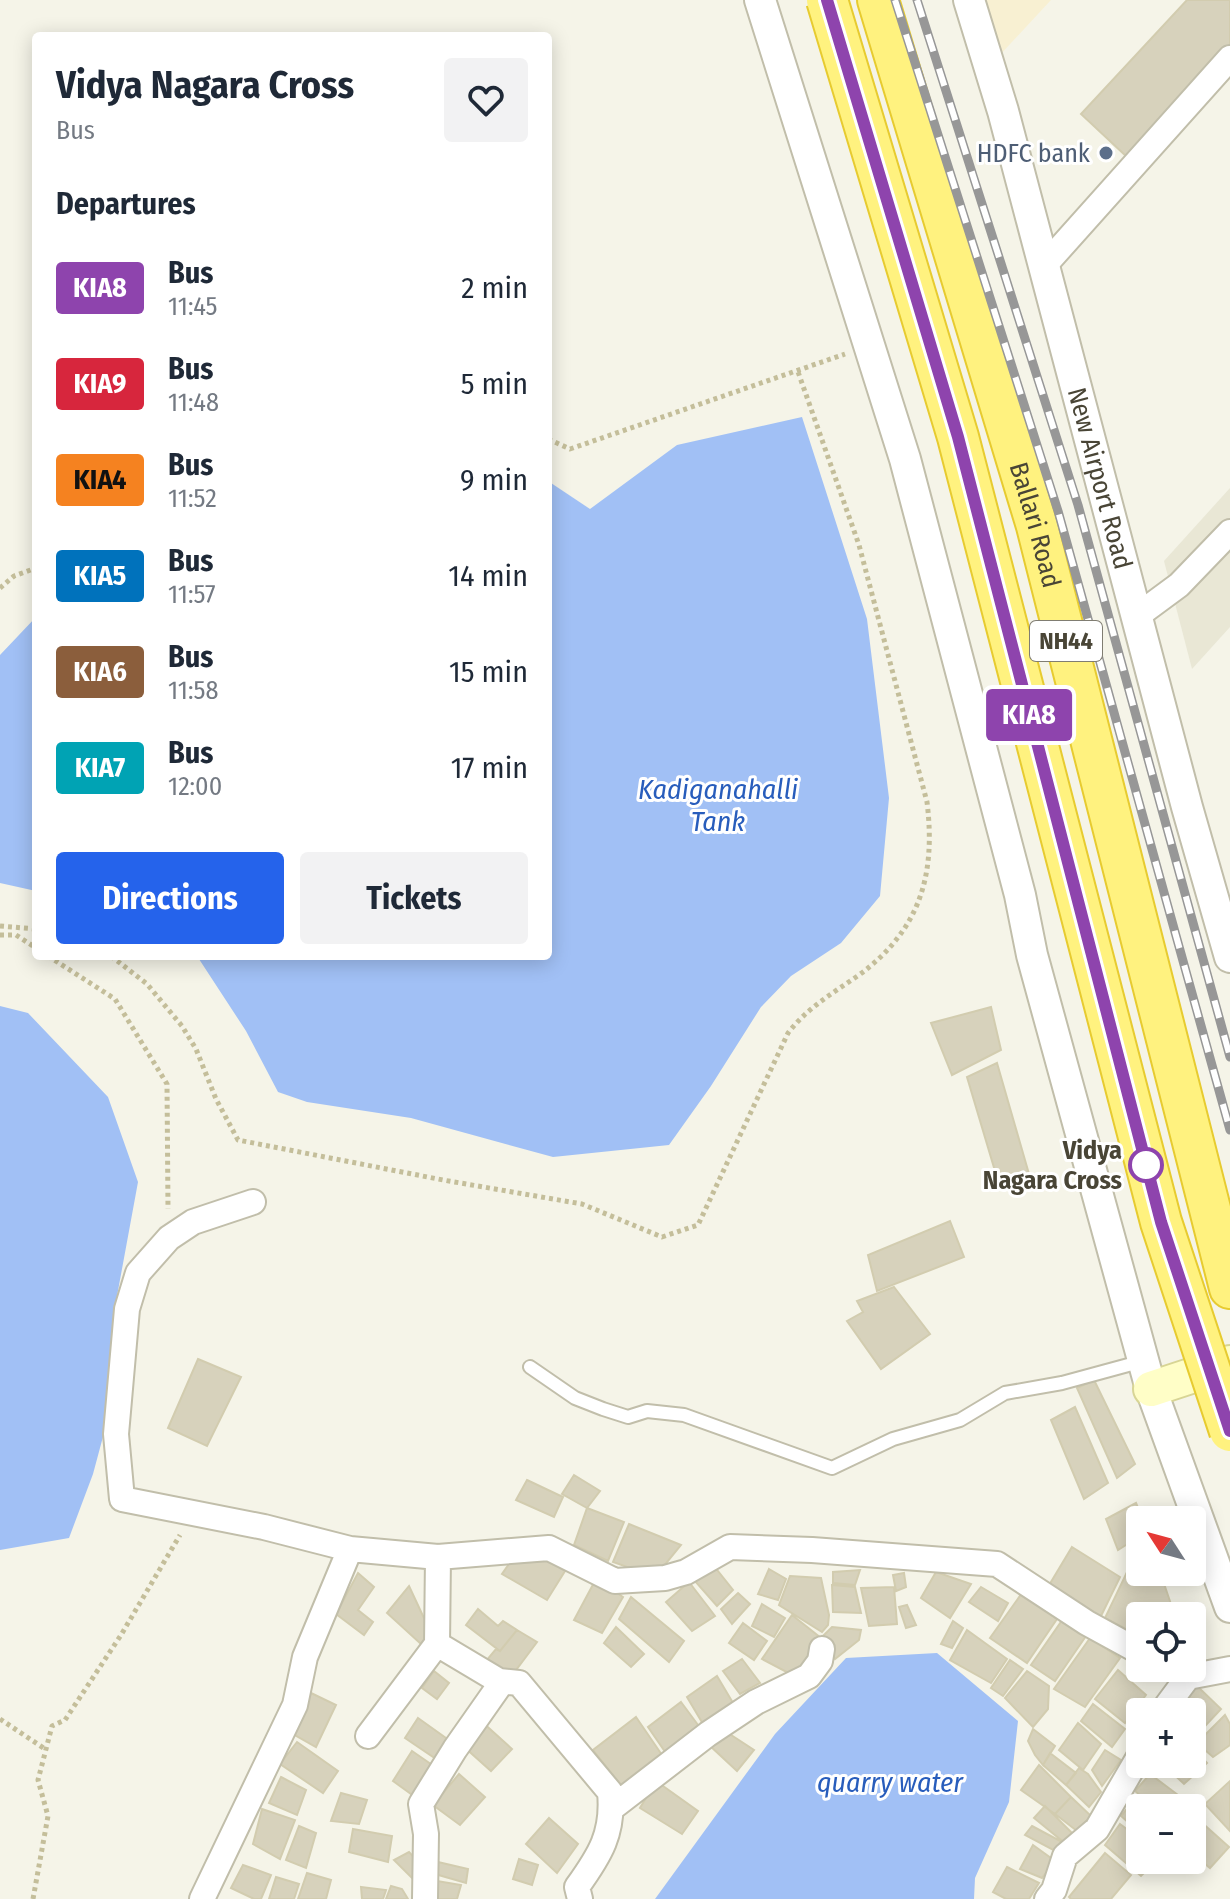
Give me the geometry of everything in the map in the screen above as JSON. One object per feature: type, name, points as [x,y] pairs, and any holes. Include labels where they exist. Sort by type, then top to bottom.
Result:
[{"type":"highway","name":"Ballari Road","points":[[827,0],[958,437],[1161,1222],[1230,1431]]},
{"type":"highway","name":"Ballari Road","points":[[878,0],[1037,526],[1230,1288]]},
{"type":"main road","points":[[1147,1375],[1230,1363]]},
{"type":"street","points":[[760,0],[905,459],[1020,895],[1032,955],[1147,1375],[1230,1607]]},
{"type":"street","name":"New Airport Road","points":[[969,0],[1003,111],[1230,957]]},
{"type":"street","points":[[1044,266],[1230,58]]},
{"type":"street","points":[[1137,616],[1179,585],[1230,532]]},
{"type":"street","points":[[253,1202],[193,1222],[169,1238],[138,1273],[127,1309],[116,1434],[122,1499],[264,1527],[350,1549],[438,1557],[549,1548],[615,1581],[665,1578],[686,1572],[730,1547],[997,1564],[1087,1623],[1126,1644]]},
{"type":"street","points":[[202,1899],[295,1705],[305,1657],[350,1549]]},
{"type":"street","points":[[368,1736],[437,1644],[438,1557]]},
{"type":"street","points":[[437,1644],[502,1682],[519,1683],[610,1792],[612,1808],[602,1852],[577,1887],[580,1899]]},
{"type":"street","points":[[612,1808],[708,1734],[756,1702],[809,1676],[820,1661],[822,1649]]},
{"type":"street","points":[[1206,1670],[1230,1669]]},
{"type":"street","points":[[425,1899],[426,1834],[421,1804],[502,1682]]},
{"type":"street","points":[[1047,1899],[1054,1890],[1065,1856],[1097,1829],[1127,1778]]},
{"type":"lane","points":[[530,1367],[575,1398],[603,1409],[628,1417],[647,1411],[684,1415],[832,1468],[893,1439],[960,1420],[1005,1393],[1062,1383],[1147,1375]]},
{"type":"path","points":[[552,441],[570,449],[869,346]]},
{"type":"path","points":[[116,960],[147,984],[182,1026],[196,1049],[216,1099],[238,1140],[582,1204],[662,1237],[698,1225],[788,1033],[808,1010],[891,950],[915,908],[928,865],[929,823],[923,786],[859,545],[797,369]]},
{"type":"path","points":[[0,588],[14,576],[32,569]]},
{"type":"path","points":[[0,926],[32,929]]},
{"type":"path","points":[[0,935],[16,935],[32,945]]},
{"type":"path","points":[[54,960],[115,999],[167,1084],[169,1238]]},
{"type":"path","points":[[33,1899],[48,1816],[38,1780],[52,1726],[65,1720],[121,1635],[193,1513]]},
{"type":"path","points":[[0,1719],[45,1749]]},
{"type":"shaded area","points":[[982,0],[1051,0],[998,57]]},
{"type":"shaded area","points":[[1230,488],[1230,627],[1192,669],[1164,561]]},
{"type":"water","name":"Kadiganahalli Tank","points":[[802,417],[867,619],[889,798],[880,896],[841,943],[791,976],[761,1007],[669,1145],[553,1157],[411,1118],[307,1102],[278,1092],[246,1031],[200,960],[552,960],[552,484],[590,509],[677,445]]},
{"type":"water","points":[[32,621],[32,890],[0,883],[0,655]]},
{"type":"water","points":[[0,1006],[28,1013],[108,1097],[138,1182],[115,1307],[104,1433],[93,1474],[69,1538],[0,1550]]},
{"type":"water","name":"quarry water","points":[[937,1653],[1018,1721],[1009,1802],[975,1878],[974,1899],[655,1899],[775,1734],[846,1658]]},
{"type":"building","points":[[1187,0],[1230,0],[1230,45],[1126,156],[1081,114]]},
{"type":"building","points":[[991,1007],[1001,1050],[952,1075],[931,1023]]},
{"type":"building","points":[[997,1063],[1029,1174],[998,1181],[967,1077]]},
{"type":"building","points":[[950,1221],[964,1257],[877,1291],[868,1255]]},
{"type":"building","points":[[894,1287],[930,1334],[881,1369],[847,1321],[863,1312],[857,1301]]},
{"type":"building","points":[[198,1359],[241,1377],[207,1446],[168,1428]]},
{"type":"building","points":[[1094,1380],[1135,1464],[1117,1478],[1077,1388]]},
{"type":"building","points":[[1075,1407],[1108,1483],[1084,1499],[1051,1420]]},
{"type":"building","points":[[574,1475],[600,1491],[587,1508],[562,1494]]},
{"type":"building","points":[[527,1480],[563,1497],[554,1517],[516,1500]]},
{"type":"building","points":[[587,1508],[624,1522],[608,1561],[574,1545]]},
{"type":"building","points":[[1126,1508],[1126,1545],[1118,1550],[1106,1519]]},
{"type":"building","points":[[629,1524],[681,1545],[663,1567],[641,1572],[613,1562]]},
{"type":"building","points":[[1072,1547],[1120,1577],[1100,1618],[1048,1587]]},
{"type":"building","points":[[547,1560],[565,1571],[547,1600],[502,1574],[511,1561]]},
{"type":"building","points":[[714,1566],[733,1590],[717,1606],[694,1580]]},
{"type":"building","points":[[769,1569],[786,1579],[778,1600],[758,1594]]},
{"type":"building","points":[[860,1570],[855,1585],[833,1583],[833,1572]]},
{"type":"building","points":[[936,1572],[971,1584],[950,1618],[921,1598]]},
{"type":"building","points":[[358,1573],[374,1587],[358,1610],[373,1622],[364,1635],[336,1614]]},
{"type":"building","points":[[904,1573],[906,1587],[896,1591],[893,1575]]},
{"type":"building","points":[[1126,1574],[1126,1586],[1165,1586],[1170,1602],[1126,1602],[1126,1629],[1105,1618]]},
{"type":"building","points":[[790,1576],[821,1578],[829,1615],[828,1625],[822,1632],[779,1605]]},
{"type":"building","points":[[596,1579],[623,1597],[602,1633],[574,1620]]},
{"type":"building","points":[[689,1582],[715,1616],[692,1631],[666,1602]]},
{"type":"building","points":[[832,1585],[855,1587],[861,1613],[833,1612]]},
{"type":"building","points":[[409,1586],[430,1631],[421,1644],[387,1613]]},
{"type":"building","points":[[894,1587],[897,1624],[869,1626],[861,1588]]},
{"type":"building","points":[[981,1587],[1008,1603],[998,1621],[969,1602]]},
{"type":"building","points":[[738,1593],[750,1604],[732,1624],[721,1609]]},
{"type":"building","points":[[1022,1593],[1057,1619],[1027,1663],[990,1638]]},
{"type":"building","points":[[631,1597],[684,1641],[669,1662],[619,1619]]},
{"type":"building","points":[[762,1604],[785,1618],[774,1637],[752,1626]]},
{"type":"building","points":[[907,1605],[916,1625],[906,1628],[899,1607]]},
{"type":"building","points":[[478,1609],[498,1626],[503,1621],[517,1630],[500,1651],[466,1625]]},
{"type":"building","points":[[792,1615],[821,1638],[796,1677],[762,1659]]},
{"type":"building","points":[[1063,1619],[1086,1636],[1055,1681],[1031,1665]]},
{"type":"building","points":[[953,1621],[963,1628],[952,1648],[941,1644]]},
{"type":"building","points":[[743,1623],[767,1641],[754,1660],[729,1643]]},
{"type":"building","points":[[616,1627],[644,1654],[631,1667],[604,1643]]},
{"type":"building","points":[[832,1627],[861,1630],[859,1640],[835,1659],[821,1638]]},
{"type":"building","points":[[517,1630],[537,1642],[510,1678],[486,1661],[496,1649],[500,1651]]},
{"type":"building","points":[[967,1630],[1007,1659],[991,1683],[950,1660]]},
{"type":"building","points":[[1090,1638],[1120,1658],[1085,1707],[1054,1689]]},
{"type":"building","points":[[742,1659],[760,1683],[740,1694],[723,1671]]},
{"type":"building","points":[[1010,1660],[1023,1669],[1003,1696],[991,1688]]},
{"type":"building","points":[[1118,1670],[1126,1677],[1126,1682],[1131,1682],[1146,1695],[1144,1698],[1126,1698],[1125,1723],[1095,1699]]},
{"type":"building","points":[[434,1671],[449,1683],[437,1699],[422,1688]]},
{"type":"building","points":[[1027,1671],[1049,1686],[1048,1709],[1033,1727],[1005,1698]]},
{"type":"building","points":[[717,1676],[736,1708],[706,1729],[687,1697]]},
{"type":"building","points":[[1195,1684],[1221,1709],[1206,1725],[1206,1698],[1184,1698]]},
{"type":"building","points":[[311,1693],[336,1705],[316,1747],[293,1734]]},
{"type":"building","points":[[681,1702],[701,1729],[668,1756],[648,1727]]},
{"type":"building","points":[[1093,1704],[1125,1729],[1112,1747],[1081,1721]]},
{"type":"building","points":[[1225,1715],[1230,1724],[1230,1745],[1213,1757],[1206,1751],[1206,1734]]},
{"type":"building","points":[[636,1717],[662,1755],[623,1788],[593,1750]]},
{"type":"building","points":[[418,1718],[453,1743],[442,1763],[405,1738]]},
{"type":"building","points":[[480,1720],[512,1749],[491,1771],[462,1745]]},
{"type":"building","points":[[1078,1723],[1101,1744],[1083,1770],[1059,1750]]},
{"type":"building","points":[[1033,1729],[1055,1746],[1043,1765],[1028,1741]]},
{"type":"building","points":[[725,1731],[754,1750],[737,1771],[708,1744]]},
{"type":"building","points":[[297,1742],[338,1771],[323,1793],[280,1764]]},
{"type":"building","points":[[1105,1750],[1121,1760],[1102,1786],[1092,1770]]},
{"type":"building","points":[[412,1751],[438,1769],[418,1799],[393,1781]]},
{"type":"building","points":[[1050,1753],[1076,1773],[1066,1785],[1043,1765]]},
{"type":"building","points":[[1039,1765],[1071,1797],[1055,1814],[1021,1790]]},
{"type":"building","points":[[1079,1768],[1088,1774],[1101,1792],[1089,1807],[1066,1785]]},
{"type":"building","points":[[459,1774],[485,1797],[460,1825],[433,1805]]},
{"type":"building","points":[[281,1777],[306,1790],[297,1815],[269,1803]]},
{"type":"building","points":[[1146,1778],[1155,1778],[1177,1794],[1139,1794],[1135,1791]]},
{"type":"building","points":[[656,1781],[698,1811],[682,1834],[640,1808]]},
{"type":"building","points":[[1230,1781],[1230,1831],[1206,1805]]},
{"type":"building","points":[[341,1793],[367,1800],[359,1824],[331,1821]]},
{"type":"building","points":[[1071,1797],[1091,1816],[1077,1831],[1055,1814]]},
{"type":"building","points":[[1045,1806],[1074,1835],[1066,1844],[1034,1818]]},
{"type":"building","points":[[262,1809],[295,1820],[280,1859],[253,1844]]},
{"type":"building","points":[[549,1818],[578,1844],[557,1873],[526,1844]]},
{"type":"building","points":[[1120,1824],[1126,1828],[1126,1863],[1105,1845]]},
{"type":"building","points":[[299,1826],[316,1833],[306,1868],[286,1860]]},
{"type":"building","points":[[1032,1826],[1066,1844],[1059,1853],[1025,1835]]},
{"type":"building","points":[[1206,1826],[1229,1847],[1210,1868],[1206,1865]]},
{"type":"building","points":[[353,1829],[392,1836],[388,1862],[349,1852]]},
{"type":"building","points":[[1033,1845],[1055,1861],[1042,1878],[1020,1869]]},
{"type":"building","points":[[409,1852],[421,1865],[412,1878],[394,1860]]},
{"type":"building","points":[[1105,1853],[1126,1874],[1131,1875],[1111,1899],[1069,1897]]},
{"type":"building","points":[[519,1859],[538,1865],[532,1885],[513,1879]]},
{"type":"building","points":[[438,1862],[468,1869],[466,1883],[435,1874]]},
{"type":"building","points":[[243,1865],[271,1875],[261,1899],[254,1899],[231,1888]]},
{"type":"building","points":[[1007,1867],[1039,1883],[1029,1899],[1006,1899],[993,1892]]},
{"type":"building","points":[[307,1873],[331,1880],[326,1899],[298,1899]]},
{"type":"building","points":[[276,1877],[299,1884],[294,1899],[269,1899]]},
{"type":"building","points":[[437,1881],[461,1885],[457,1899],[435,1899]]},
{"type":"building","points":[[391,1886],[402,1889],[408,1899],[386,1899]]},
{"type":"building","points":[[361,1887],[386,1890],[383,1899],[362,1899]]},
{"type":"railway","points":[[895,0],[1058,511],[1230,1130]]},
{"type":"railway","points":[[917,0],[1078,505],[1230,1057]]},
{"type":"bus line","name":"KIA8","points":[[827,0],[958,437],[1161,1222],[1185,1287],[1230,1431]]},
{"type":"place","name":"HDFC bank","points":[[1106,153]]},
{"type":"place","name":"Vidya Nagara Cross","points":[[1146,1165]]}]
